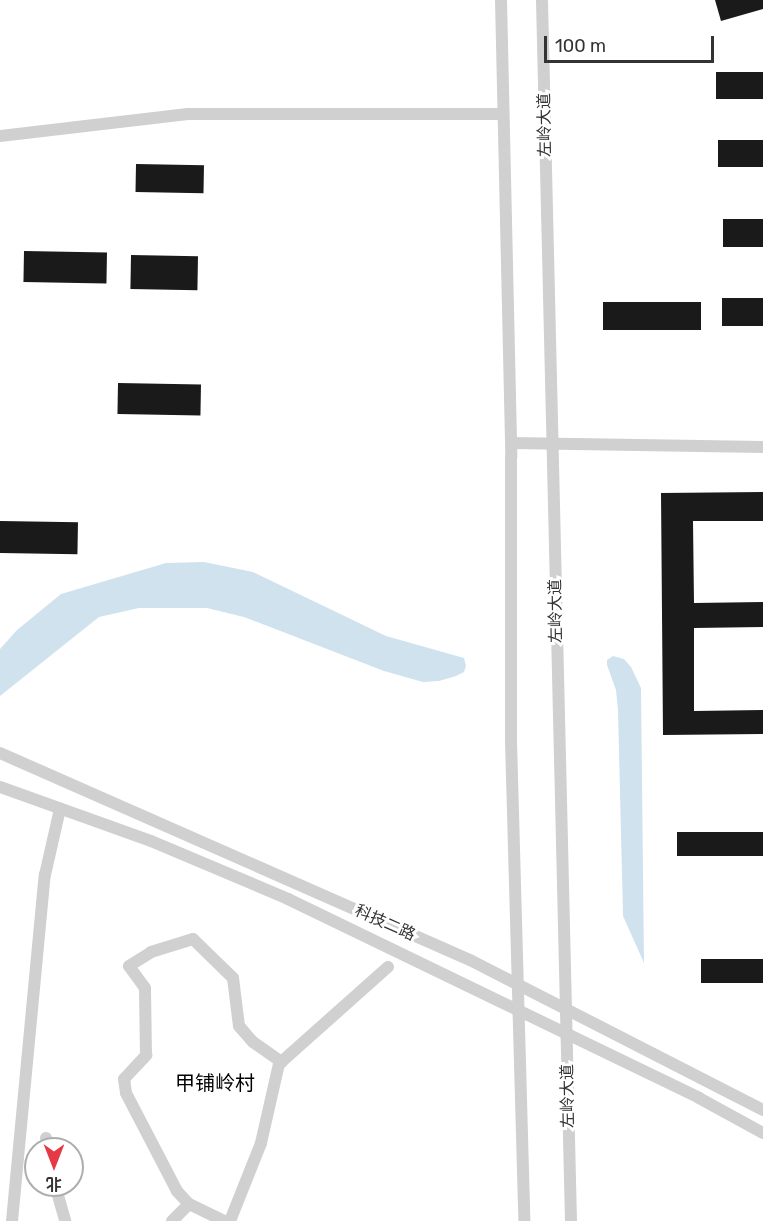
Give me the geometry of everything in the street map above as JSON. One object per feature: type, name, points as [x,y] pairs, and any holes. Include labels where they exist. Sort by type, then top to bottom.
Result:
[{"type":"street","points":[[501,0],[511,443],[511,741],[524,1221]]},
{"type":"street","name":"左岭大道","points":[[542,0],[571,1221]]},
{"type":"street","points":[[0,136],[188,114],[503,114]]},
{"type":"street","points":[[511,443],[763,447]]},
{"type":"street","name":"科技二路","points":[[0,753],[470,960],[763,1110]]},
{"type":"street","name":"科技二路","points":[[0,787],[151,841],[288,899],[699,1098],[763,1133]]},
{"type":"street","points":[[12,1221],[45,875],[60,808]]},
{"type":"street","points":[[224,1221],[189,1204],[177,1191],[126,1093],[124,1079],[146,1055],[145,988],[129,966],[151,952],[193,939],[233,978],[239,1026],[253,1042],[282,1062]]},
{"type":"street","points":[[230,1221],[261,1143],[282,1062],[388,967]]},
{"type":"street","points":[[58,1197],[65,1221]]},
{"type":"street","points":[[172,1221],[189,1204]]},
{"type":"water","points":[[204,562],[253,572],[386,636],[464,658],[466,666],[464,672],[439,681],[423,682],[384,671],[244,617],[207,608],[139,608],[99,617],[0,696],[0,649],[17,630],[61,594],[166,563]]},
{"type":"water","points":[[613,656],[624,659],[631,667],[641,688],[644,963],[623,916],[618,710],[616,690],[607,665],[607,660]]},
{"type":"building","points":[[715,0],[763,0],[763,9],[721,21]]},
{"type":"building","points":[[716,72],[763,72],[763,99],[716,99]]},
{"type":"building","points":[[718,140],[763,140],[763,167],[718,167]]},
{"type":"building","points":[[136,164],[204,165],[204,193],[136,192]]},
{"type":"building","points":[[723,219],[763,219],[763,247],[723,247]]},
{"type":"building","points":[[24,251],[107,252],[106,283],[23,282]]},
{"type":"building","points":[[131,255],[198,256],[197,290],[130,289]]},
{"type":"building","points":[[722,298],[763,298],[763,326],[722,326]]},
{"type":"building","points":[[603,302],[701,302],[701,330],[603,330]]},
{"type":"building","points":[[118,383],[201,384],[200,415],[117,414]]},
{"type":"building","points":[[763,492],[763,521],[693,521],[694,603],[763,602],[763,627],[694,628],[694,711],[763,710],[763,734],[663,735],[661,493]]},
{"type":"building","points":[[0,521],[78,522],[77,554],[0,553]]},
{"type":"building","points":[[677,832],[763,832],[763,856],[677,856]]},
{"type":"building","points":[[701,959],[763,959],[763,983],[701,983]]},
{"type":"district","name":"甲铺岭村","points":[[215,1083]]}]
